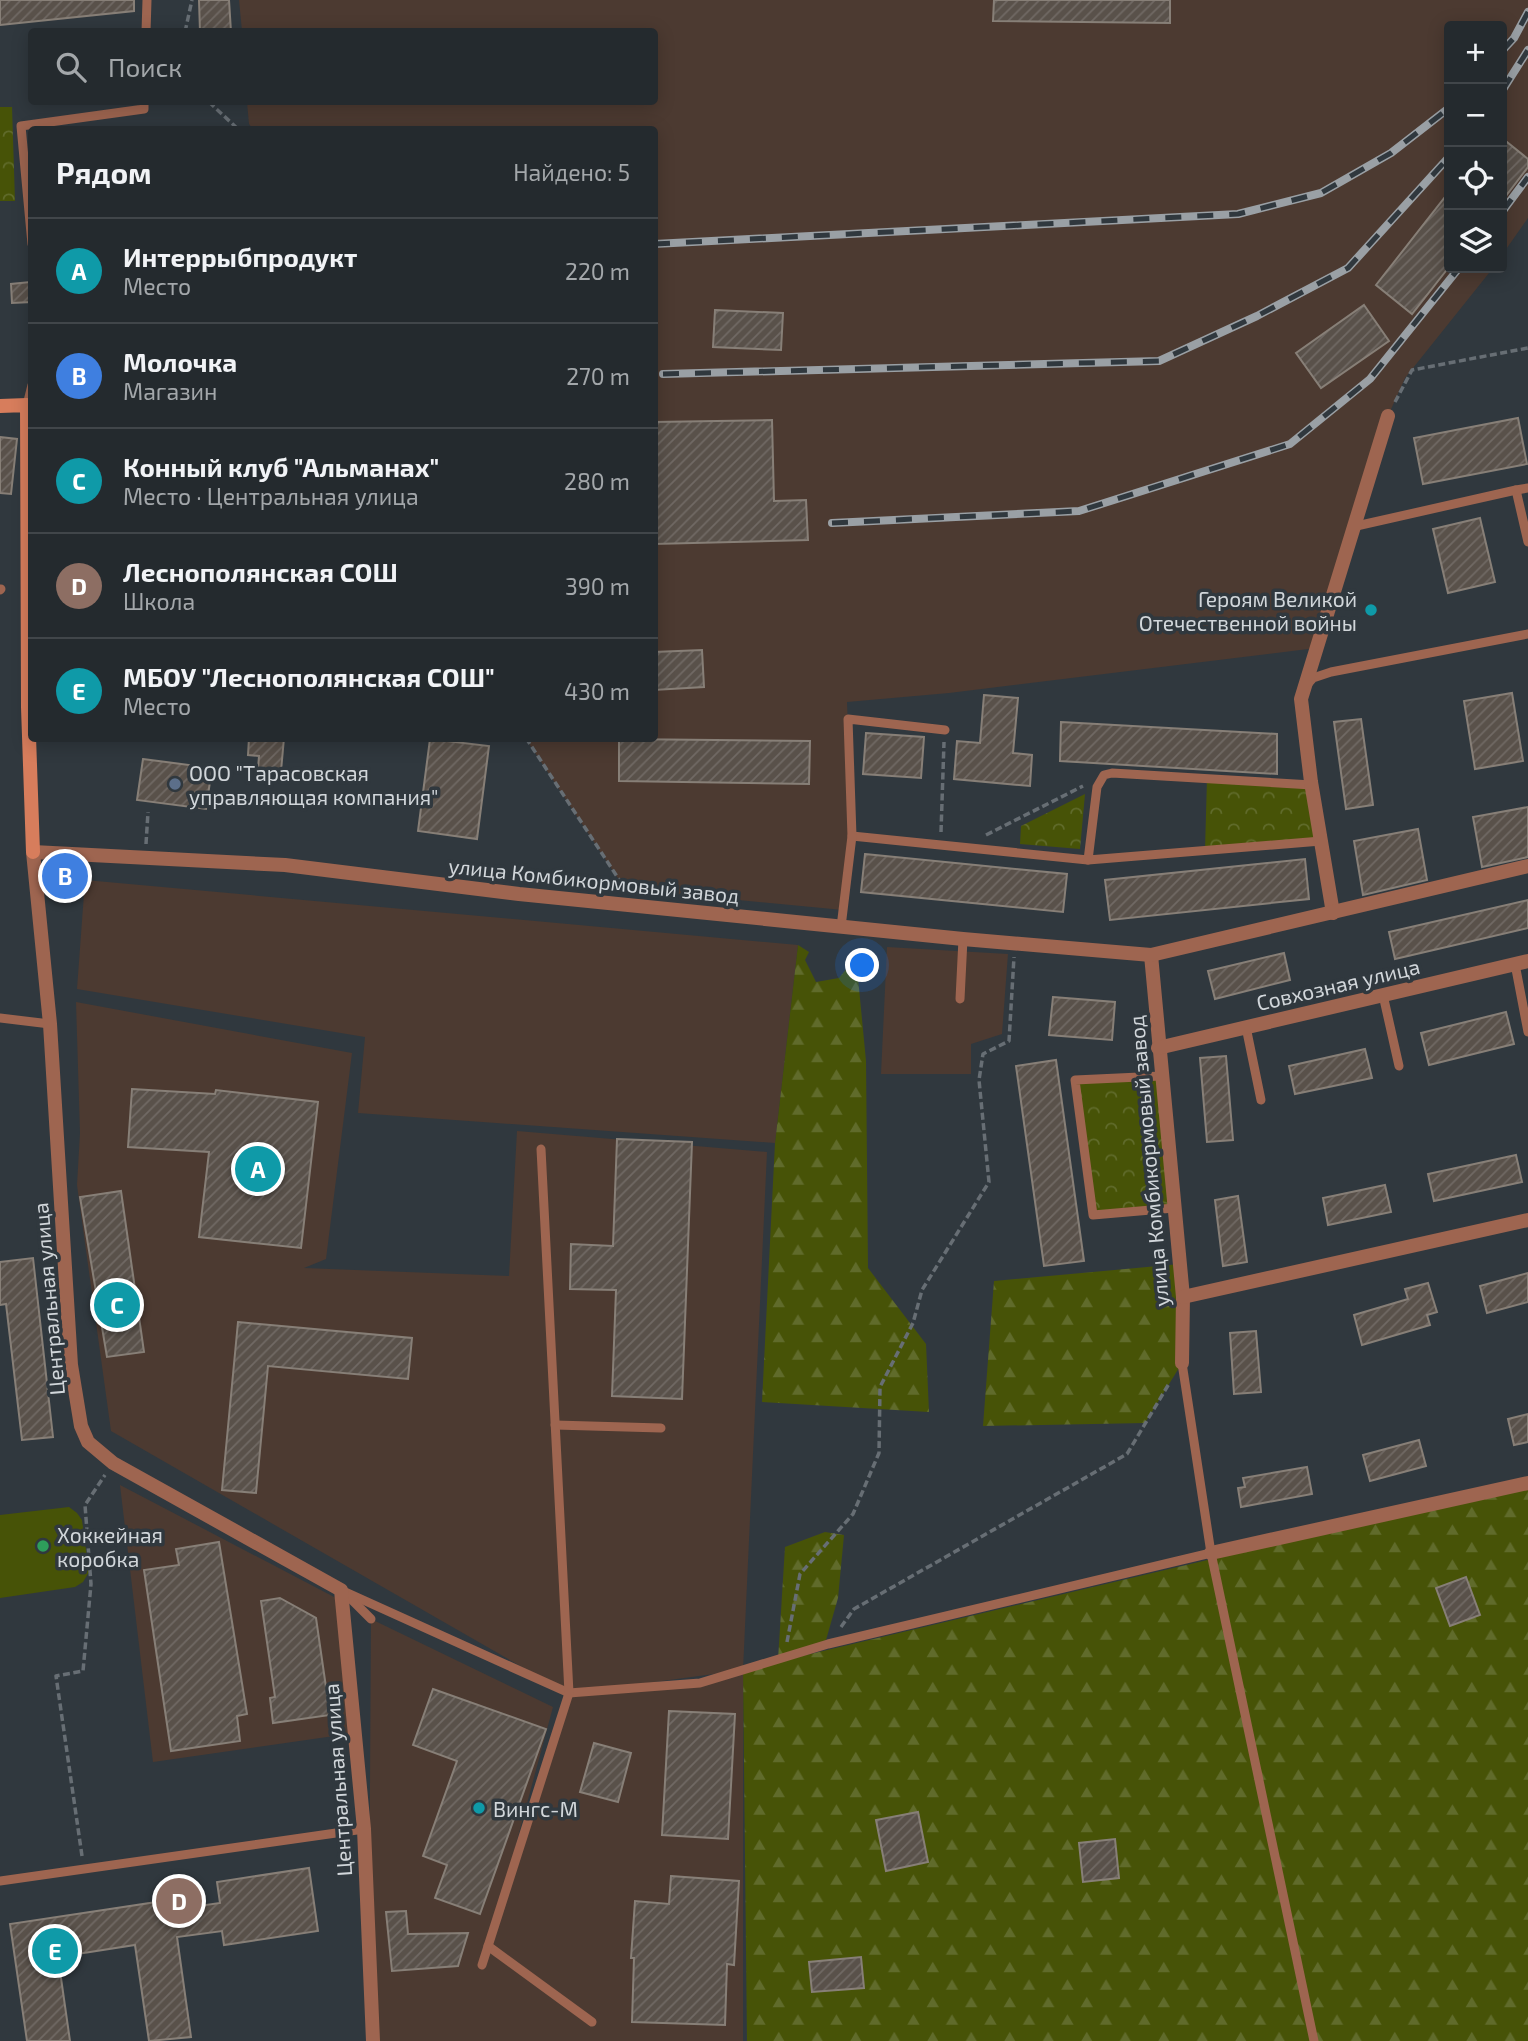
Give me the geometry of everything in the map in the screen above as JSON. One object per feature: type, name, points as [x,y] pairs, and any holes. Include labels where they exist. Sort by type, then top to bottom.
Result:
[{"type":"street","points":[[0,406],[28,405]]},
{"type":"street","points":[[1334,913],[1312,785],[1301,699],[1388,416]]},
{"type":"street","name":"Центральная улица","points":[[29,742],[33,852],[50,1024],[71,1365],[81,1426],[88,1442],[113,1463],[341,1590],[364,1829],[373,2041]]},
{"type":"street","name":"улица Комбикормовый завод","points":[[33,852],[285,865],[519,894],[963,939],[1151,955],[1528,866]]},
{"type":"street","name":"улица Комбикормовый завод","points":[[1151,955],[1183,1297],[1182,1363]]},
{"type":"street","name":"Совхозная улица","points":[[1158,1048],[1522,963]]},
{"type":"street","points":[[1183,1297],[1528,1220]]},
{"type":"street","points":[[1211,1553],[1528,1482]]},
{"type":"lane","points":[[146,28],[147,0]]},
{"type":"lane","points":[[28,201],[21,126],[144,109],[144,105]]},
{"type":"lane","points":[[1352,527],[1528,488]]},
{"type":"lane","points":[[1516,490],[1528,542]]},
{"type":"lane","points":[[1305,687],[1313,678],[1331,672],[1528,634]]},
{"type":"lane","points":[[841,927],[852,836],[848,719],[945,730]]},
{"type":"lane","points":[[1088,860],[1097,787],[1104,775],[1112,773],[1312,785]]},
{"type":"lane","points":[[852,836],[1088,860],[1321,841]]},
{"type":"lane","points":[[960,999],[963,939]]},
{"type":"lane","points":[[1522,963],[1528,1032]]},
{"type":"lane","points":[[1382,995],[1399,1066]]},
{"type":"lane","points":[[0,1018],[50,1024]]},
{"type":"lane","points":[[1246,1027],[1261,1100]]},
{"type":"lane","points":[[1161,1076],[1075,1080],[1093,1215],[1174,1208]]},
{"type":"lane","points":[[482,1965],[569,1693],[541,1149]]},
{"type":"lane","points":[[1182,1363],[1211,1553],[1314,2041]]},
{"type":"lane","points":[[555,1425],[661,1428]]},
{"type":"lane","points":[[341,1590],[569,1693],[700,1683],[828,1644],[1211,1553]]},
{"type":"lane","points":[[341,1590],[372,1619]]},
{"type":"lane","points":[[0,1881],[364,1829]]},
{"type":"lane","points":[[488,1945],[592,2022]]},
{"type":"path","points":[[186,28],[192,0]]},
{"type":"path","points":[[212,105],[235,126]]},
{"type":"path","points":[[1388,416],[1412,370],[1528,348]]},
{"type":"path","points":[[940,845],[945,730]]},
{"type":"path","points":[[529,742],[625,889]]},
{"type":"path","points":[[963,847],[1104,775]]},
{"type":"path","points":[[146,849],[148,812]]},
{"type":"path","points":[[784,1658],[800,1574],[853,1514],[879,1453],[880,1387],[913,1323],[922,1290],[989,1182],[979,1080],[983,1054],[1009,1041],[1015,944]]},
{"type":"path","points":[[828,1644],[854,1609],[1127,1454],[1182,1363]]},
{"type":"path","points":[[84,1869],[56,1676],[83,1671],[91,1584],[85,1505],[108,1471]]},
{"type":"shaded area","points":[[239,0],[1528,0],[1528,218],[1507,248],[1507,21],[1444,21],[1444,273],[1489,273],[1405,378],[1388,416],[1316,648],[949,693],[847,702],[852,836],[843,910],[625,889],[528,742],[658,742],[658,126],[251,126],[247,105],[658,105],[658,28],[242,28]]},
{"type":"shaded area","points":[[85,880],[798,945],[775,1143],[358,1113],[365,1037],[77,989]]},
{"type":"shaded area","points":[[887,947],[1008,954],[1002,1034],[971,1044],[971,1074],[881,1074]]},
{"type":"shaded area","points":[[76,1002],[352,1053],[326,1259],[304,1268],[509,1276],[517,1131],[767,1152],[743,1670],[743,2041],[373,2041],[369,1956],[371,1619],[553,1707],[495,1922],[569,1694],[111,1431],[77,1185],[80,1133]],"holes":[[[736,1671],[700,1683],[588,1691]]]},
{"type":"shaded area","points":[[120,1485],[336,1598],[348,1734],[153,1762]]},
{"type":"green space","points":[[0,107],[12,107],[15,201],[0,201]]},
{"type":"green space","points":[[1207,779],[1312,785],[1321,841],[1205,850]]},
{"type":"green space","points":[[1085,794],[1080,849],[1020,844],[1021,826]]},
{"type":"green space","points":[[798,945],[809,952],[805,960],[816,982],[839,978],[856,957],[866,1061],[868,1268],[926,1344],[929,1412],[762,1402],[775,1143]]},
{"type":"green space","points":[[1161,1076],[1174,1208],[1093,1215],[1075,1080]]},
{"type":"green space","points":[[1180,1264],[1182,1363],[1145,1423],[983,1426],[994,1281]]},
{"type":"green space","points":[[1528,1484],[1528,2041],[747,2041],[743,1670]]},
{"type":"green space","name":"Хоккейная коробка","points":[[69,1507],[82,1520],[89,1572],[83,1582],[75,1587],[0,1598],[0,1515]]},
{"type":"green space","points":[[825,1532],[844,1535],[838,1598],[826,1640],[778,1660],[785,1547]]},
{"type":"building","points":[[0,0],[134,0],[134,11],[0,25]]},
{"type":"building","points":[[199,0],[229,0],[231,28],[200,28]]},
{"type":"building","points":[[994,0],[1170,0],[1170,23],[993,21]]},
{"type":"building","points":[[1507,142],[1528,159],[1528,167],[1507,194]]},
{"type":"building","points":[[1444,198],[1444,273],[1412,314],[1376,285]]},
{"type":"building","points":[[28,282],[28,302],[12,303],[11,284]]},
{"type":"building","points":[[1364,305],[1389,341],[1321,388],[1296,353]]},
{"type":"building","points":[[715,310],[783,313],[781,350],[713,347]]},
{"type":"building","points":[[1518,418],[1527,464],[1423,484],[1414,438]]},
{"type":"building","points":[[772,420],[774,501],[806,500],[808,540],[658,544],[658,422]]},
{"type":"building","points":[[0,437],[17,439],[11,494],[0,493]]},
{"type":"building","points":[[1480,518],[1495,582],[1448,593],[1433,529]]},
{"type":"building","points":[[702,650],[704,687],[658,690],[658,652]]},
{"type":"building","points":[[1512,693],[1523,761],[1475,769],[1464,701]]},
{"type":"building","points":[[984,695],[1018,698],[1013,753],[1032,755],[1030,786],[954,779],[957,741],[980,743]]},
{"type":"building","points":[[1361,719],[1373,805],[1346,809],[1334,722]]},
{"type":"building","points":[[1061,722],[1277,734],[1277,774],[1060,761]]},
{"type":"building","points":[[866,733],[924,737],[921,778],[863,774]]},
{"type":"building","points":[[658,739],[810,741],[809,784],[619,781],[619,742],[658,742]]},
{"type":"building","points":[[249,742],[284,742],[281,771],[258,769],[259,756],[248,755]]},
{"type":"building","points":[[430,742],[489,746],[477,839],[418,831]]},
{"type":"building","name":"ООО \"Тарасовская управляющая компания\"","points":[[143,759],[212,768],[206,809],[137,800]]},
{"type":"building","points":[[1528,807],[1528,857],[1482,867],[1473,817]]},
{"type":"building","points":[[1418,829],[1427,880],[1363,895],[1354,841]]},
{"type":"building","points":[[865,854],[1067,874],[1063,912],[861,892]]},
{"type":"building","points":[[1305,859],[1309,899],[1110,920],[1105,880]]},
{"type":"building","points":[[1528,900],[1528,928],[1395,959],[1389,932]]},
{"type":"building","points":[[1284,953],[1290,980],[1215,999],[1208,971]]},
{"type":"building","points":[[1053,997],[1115,1002],[1112,1040],[1049,1035]]},
{"type":"building","points":[[1506,1012],[1514,1044],[1429,1065],[1421,1033]]},
{"type":"building","points":[[1365,1049],[1372,1078],[1295,1094],[1289,1066]]},
{"type":"building","points":[[1226,1056],[1233,1140],[1207,1142],[1200,1058]]},
{"type":"building","points":[[1056,1060],[1084,1261],[1044,1266],[1016,1066]]},
{"type":"building","points":[[132,1089],[215,1094],[216,1090],[318,1102],[301,1248],[199,1237],[209,1152],[128,1147]]},
{"type":"building","points":[[617,1139],[692,1142],[682,1399],[612,1396],[616,1290],[570,1289],[571,1244],[613,1246]]},
{"type":"building","points":[[1516,1155],[1522,1182],[1434,1201],[1428,1174]]},
{"type":"building","points":[[1385,1185],[1391,1212],[1328,1225],[1323,1198]]},
{"type":"building","points":[[121,1191],[144,1352],[107,1357],[80,1197]]},
{"type":"building","points":[[1238,1196],[1247,1262],[1223,1266],[1215,1200]]},
{"type":"building","points":[[33,1258],[53,1437],[22,1440],[6,1304],[0,1305],[0,1262]]},
{"type":"building","points":[[1528,1273],[1528,1302],[1487,1313],[1480,1286]]},
{"type":"building","points":[[1428,1283],[1437,1312],[1427,1315],[1430,1325],[1362,1345],[1354,1315],[1408,1299],[1405,1289]]},
{"type":"building","points":[[238,1322],[412,1338],[408,1379],[268,1366],[256,1493],[222,1490]]},
{"type":"building","points":[[1256,1331],[1261,1392],[1234,1394],[1230,1333]]},
{"type":"building","points":[[1528,1414],[1528,1442],[1514,1445],[1508,1419]]},
{"type":"building","points":[[1419,1440],[1426,1466],[1370,1481],[1363,1455]]},
{"type":"building","points":[[1307,1467],[1312,1494],[1241,1507],[1238,1488],[1245,1487],[1243,1478]]},
{"type":"building","points":[[219,1542],[247,1714],[237,1716],[240,1741],[171,1751],[144,1570],[179,1565],[176,1549]]},
{"type":"building","points":[[1466,1577],[1480,1615],[1450,1626],[1436,1588]]},
{"type":"building","points":[[280,1598],[316,1618],[330,1715],[273,1723],[270,1698],[275,1697],[261,1601]]},
{"type":"building","name":"Вингс-М","points":[[433,1689],[546,1729],[480,1914],[435,1898],[447,1865],[423,1856],[457,1761],[413,1745]]},
{"type":"building","points":[[669,1711],[735,1714],[728,1839],[662,1835]]},
{"type":"building","points":[[594,1743],[631,1753],[618,1802],[580,1792]]},
{"type":"building","points":[[918,1812],[928,1862],[886,1871],[876,1820]]},
{"type":"building","points":[[1115,1839],[1119,1878],[1083,1882],[1079,1843]]},
{"type":"building","points":[[309,1868],[318,1931],[224,1945],[222,1931],[177,1937],[191,2037],[149,2041],[135,1945],[58,1957],[70,2041],[27,2041],[10,1924],[170,1900],[171,1910],[220,1903],[217,1882]]},
{"type":"building","points":[[671,1876],[739,1881],[734,1965],[727,1964],[725,2025],[632,2022],[634,1958],[631,1958],[635,1901],[669,1904]]},
{"type":"building","points":[[406,1911],[408,1934],[468,1933],[458,1966],[392,1971],[386,1912]]},
{"type":"building","points":[[861,1957],[864,1988],[812,1992],[809,1962]]},
{"type":"railway","points":[[1507,46],[1528,12]]},
{"type":"railway","points":[[1506,84],[1528,50]]},
{"type":"railway","points":[[658,244],[1238,214],[1321,193],[1391,153],[1444,112]]},
{"type":"railway","points":[[663,374],[1159,361],[1257,316],[1348,268],[1444,162]]},
{"type":"railway","points":[[1503,210],[1528,177]]},
{"type":"railway","points":[[832,523],[1079,511],[1290,444],[1370,379],[1455,273]]},
{"type":"place","name":"Героям Великой Отечественной войны","points":[[1371,610]]},
{"type":"place","name":"ООО \"Тарасовская управляющая компания\"","points":[[175,784]]},
{"type":"place","name":"Молочка","points":[[65,876]]},
{"type":"place","name":"Интеррыбпродукт","points":[[258,1169]]},
{"type":"place","name":"Конный клуб \"Альманах\"","points":[[117,1305]]},
{"type":"place","name":"Хоккейная коробка","points":[[43,1546]]},
{"type":"place","name":"Вингс-М","points":[[479,1808]]},
{"type":"place","name":"Леснополянская СОШ","points":[[179,1901]]},
{"type":"place","name":"МБОУ \"Леснополянская СОШ\"","points":[[55,1951]]}]
